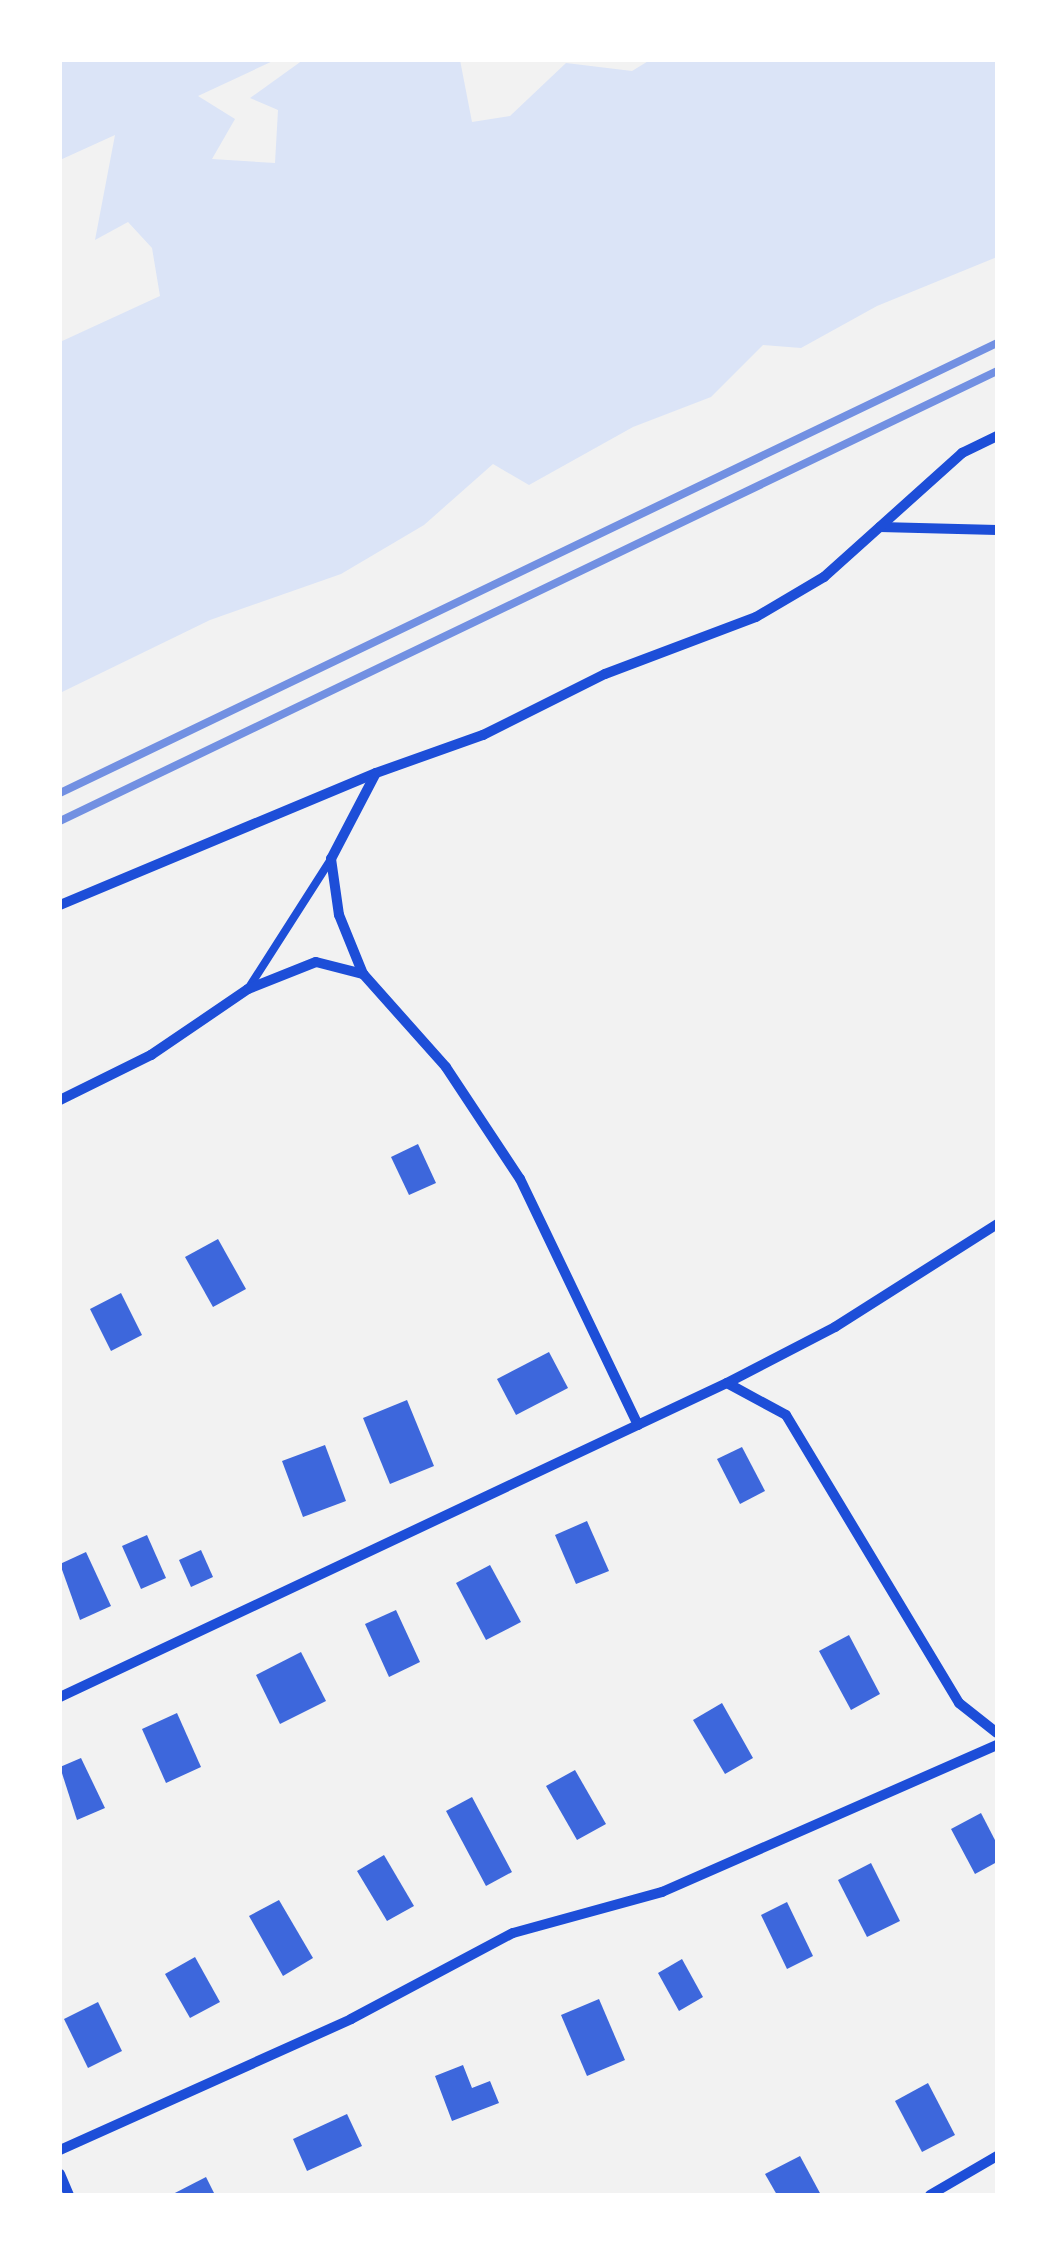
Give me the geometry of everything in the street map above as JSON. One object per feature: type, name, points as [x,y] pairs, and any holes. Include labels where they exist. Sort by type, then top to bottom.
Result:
[{"type":"street","points":[[60,905],[376,773],[483,736],[605,674],[756,617],[824,576],[962,453],[997,436]]},
{"type":"street","points":[[880,528],[997,530]]},
{"type":"street","points":[[376,773],[331,859],[339,915],[363,974],[446,1067],[520,1179],[638,1425]]},
{"type":"street","points":[[60,1100],[151,1055],[248,989],[316,962],[363,974]]},
{"type":"street","points":[[60,1697],[727,1383],[835,1327],[997,1224]]},
{"type":"street","points":[[727,1383],[786,1415],[958,1703],[997,1733]]},
{"type":"street","points":[[60,2150],[351,2018],[513,1933],[662,1892],[997,1745]]},
{"type":"street","points":[[930,2195],[997,2156]]},
{"type":"street","points":[[60,2174],[69,2195]]},
{"type":"lane","points":[[248,989],[331,859]]},
{"type":"shaded area","points":[[60,60],[275,60],[198,96],[235,119],[212,159],[275,163],[278,110],[250,98],[303,60],[460,60],[472,122],[510,116],[566,63],[632,71],[650,60],[997,60],[997,257],[877,306],[801,348],[763,345],[711,397],[633,427],[529,485],[493,464],[424,525],[341,574],[210,620],[60,693],[60,342],[160,296],[152,248],[128,222],[95,240],[115,135],[60,160]]},
{"type":"building","points":[[418,1144],[436,1183],[409,1195],[391,1157]]},
{"type":"building","points":[[218,1239],[246,1289],[213,1307],[185,1257]]},
{"type":"building","points":[[121,1293],[142,1335],[111,1351],[90,1309]]},
{"type":"building","points":[[549,1352],[568,1388],[516,1415],[497,1379]]},
{"type":"building","points":[[407,1400],[434,1466],[390,1484],[363,1418]]},
{"type":"building","points":[[325,1445],[346,1501],[303,1517],[282,1461]]},
{"type":"building","points":[[742,1447],[765,1491],[740,1504],[717,1459]]},
{"type":"building","points":[[587,1521],[609,1571],[576,1584],[555,1535]]},
{"type":"building","points":[[147,1535],[166,1578],[141,1589],[122,1546]]},
{"type":"building","points":[[201,1550],[213,1577],[191,1587],[179,1560]]},
{"type":"building","points":[[86,1552],[111,1606],[80,1620],[60,1564]]},
{"type":"building","points":[[490,1565],[521,1622],[486,1640],[456,1583]]},
{"type":"building","points":[[396,1610],[420,1662],[389,1677],[365,1624]]},
{"type":"building","points":[[849,1635],[880,1694],[851,1710],[819,1651]]},
{"type":"building","points":[[301,1652],[326,1701],[280,1724],[256,1675]]},
{"type":"building","points":[[722,1703],[753,1758],[725,1774],[693,1720]]},
{"type":"building","points":[[177,1713],[201,1767],[166,1783],[142,1729]]},
{"type":"building","points":[[81,1758],[105,1808],[77,1820],[60,1767]]},
{"type":"building","points":[[575,1770],[606,1824],[577,1840],[546,1786]]},
{"type":"building","points":[[472,1797],[512,1872],[486,1886],[446,1811]]},
{"type":"building","points":[[981,1813],[997,1844],[997,1862],[975,1874],[951,1829]]},
{"type":"building","points":[[384,1855],[414,1906],[387,1921],[357,1871]]},
{"type":"building","points":[[871,1863],[900,1921],[867,1937],[838,1880]]},
{"type":"building","points":[[279,1900],[313,1958],[283,1976],[249,1916]]},
{"type":"building","points":[[787,1902],[813,1956],[787,1969],[761,1915]]},
{"type":"building","points":[[195,1957],[220,2002],[190,2018],[165,1974]]},
{"type":"building","points":[[682,1959],[703,1997],[679,2011],[658,1973]]},
{"type":"building","points":[[599,1999],[625,2060],[587,2076],[561,2015]]},
{"type":"building","points":[[98,2002],[122,2051],[88,2068],[64,2019]]},
{"type":"building","points":[[463,2065],[472,2088],[490,2081],[499,2103],[452,2121],[435,2076]]},
{"type":"building","points":[[928,2083],[955,2135],[922,2152],[895,2101]]},
{"type":"building","points":[[347,2114],[362,2146],[307,2171],[293,2139]]},
{"type":"building","points":[[800,2156],[821,2195],[777,2195],[765,2174]]},
{"type":"building","points":[[206,2177],[215,2195],[171,2195]]},
{"type":"railway","points":[[60,793],[997,343]]},
{"type":"railway","points":[[60,821],[997,371]]}]
